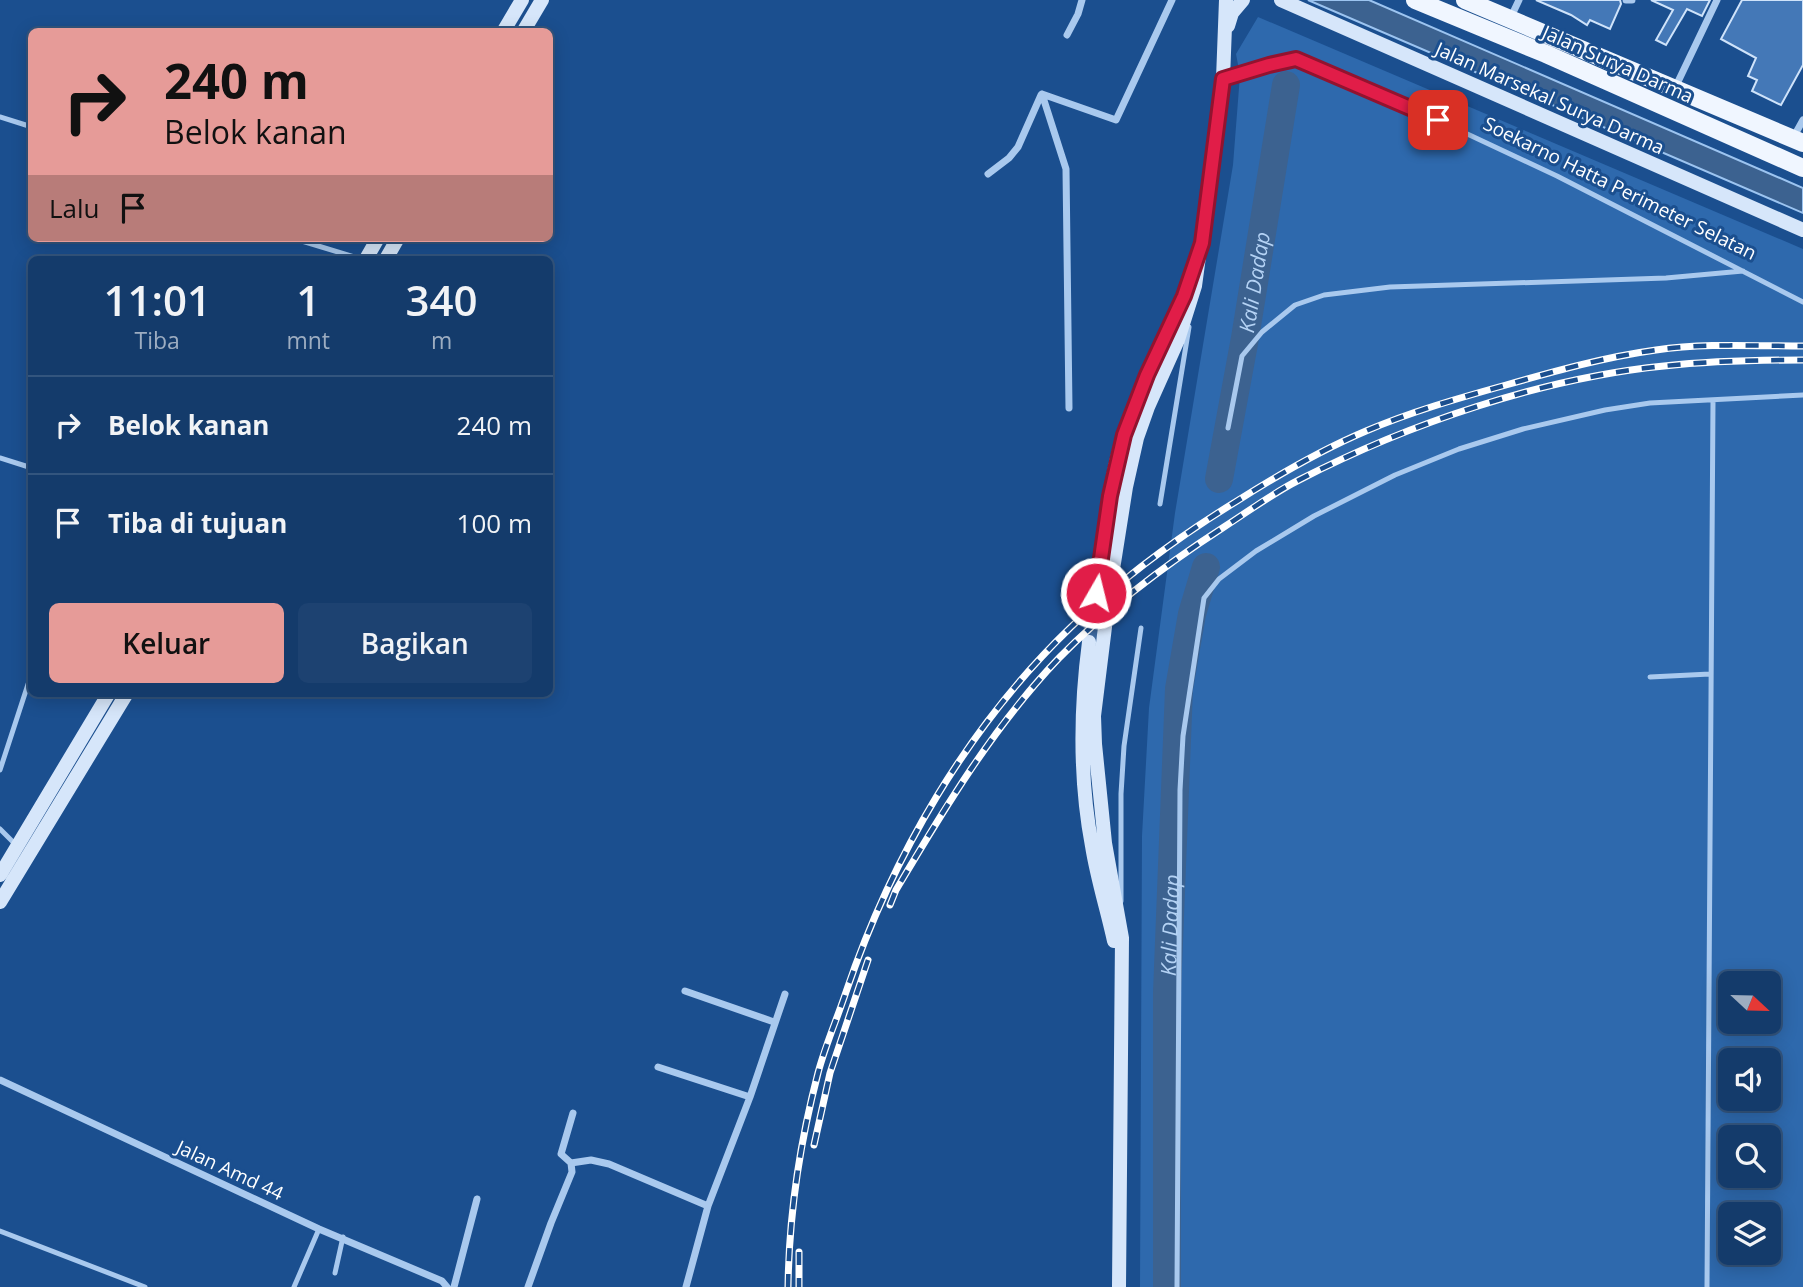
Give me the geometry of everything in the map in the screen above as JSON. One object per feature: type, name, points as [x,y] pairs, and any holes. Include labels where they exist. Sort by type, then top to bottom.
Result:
[{"type":"main road","points":[[505,28],[522,0]]},
{"type":"main road","points":[[525,28],[542,0]]},
{"type":"main road","name":"Jalan Marsekal Surya Darma","points":[[1280,0],[1803,230]]},
{"type":"main road","name":"Jalan Surya Darma","points":[[1415,0],[1546,54],[1803,168]]},
{"type":"main road","name":"Jalan Surya Darma","points":[[1465,0],[1798,141]]},
{"type":"main road","points":[[1111,582],[1125,487],[1137,438],[1178,340],[1195,286],[1223,79],[1224,49],[1235,2]]},
{"type":"main road","points":[[365,256],[376,242]]},
{"type":"main road","points":[[1096,593],[1110,496],[1124,435],[1147,375],[1184,296],[1202,243]]},
{"type":"main road","points":[[1105,627],[1094,716],[1105,843],[1122,938],[1119,1287]]},
{"type":"main road","points":[[1089,642],[1082,709],[1084,799],[1092,848],[1114,940],[1121,1001]]},
{"type":"main road","points":[[0,902],[23,850],[107,697]]},
{"type":"main road","points":[[0,875],[23,850],[123,697]]},
{"type":"street","points":[[1067,35],[1082,0]]},
{"type":"street","points":[[1042,94],[1115,120],[1172,0]]},
{"type":"street","points":[[1510,19],[1519,0]]},
{"type":"street","points":[[1626,0],[1632,0]]},
{"type":"street","points":[[1675,89],[1717,0]]},
{"type":"street","points":[[988,174],[1009,158],[1018,147],[1042,94]]},
{"type":"street","points":[[1042,94],[1066,169],[1069,408]]},
{"type":"street","points":[[1798,141],[1803,120]]},
{"type":"street","points":[[685,991],[774,1022]]},
{"type":"street","points":[[686,1287],[708,1206],[750,1097],[785,994]]},
{"type":"street","points":[[658,1068],[750,1097]]},
{"type":"street","name":"Jalan Amd 44","points":[[0,1080],[319,1229],[442,1280],[447,1287]]},
{"type":"street","points":[[528,1287],[572,1172],[571,1163],[561,1154],[573,1113]]},
{"type":"street","points":[[571,1163],[591,1160],[609,1164],[708,1206]]},
{"type":"street","points":[[454,1287],[477,1199]]},
{"type":"lane","name":"Soekarno Hatta Perimeter Selatan","points":[[1223,79],[1296,59],[1414,109],[1557,176],[1803,302]]},
{"type":"lane","points":[[0,117],[28,126]]},
{"type":"lane","points":[[306,242],[353,256]]},
{"type":"lane","points":[[1228,428],[1242,356],[1262,332],[1295,305],[1324,295],[1391,287],[1666,278],[1744,271]]},
{"type":"lane","points":[[1160,504],[1195,286]]},
{"type":"lane","points":[[1177,1287],[1180,790],[1183,736],[1203,598],[1219,579],[1256,551],[1314,516],[1395,475],[1459,449],[1523,429],[1605,410],[1650,403],[1803,395]]},
{"type":"lane","points":[[1707,1287],[1713,401]]},
{"type":"lane","points":[[0,458],[28,467]]},
{"type":"lane","points":[[1122,938],[1122,782],[1140,628]]},
{"type":"lane","points":[[1650,677],[1710,674]]},
{"type":"lane","points":[[0,770],[28,684]]},
{"type":"lane","points":[[0,828],[23,850]]},
{"type":"lane","points":[[294,1287],[319,1229]]},
{"type":"lane","points":[[0,1231],[145,1287]]},
{"type":"lane","points":[[335,1273],[343,1237]]},
{"type":"shaded area","points":[[1308,0],[1369,0],[1803,188],[1803,213]]},
{"type":"shaded area","points":[[1258,17],[1803,249],[1803,1287],[1140,1287],[1142,836],[1149,708],[1175,513],[1233,165],[1240,75],[1236,54]]},
{"type":"building","points":[[1536,0],[1620,0],[1621,4],[1610,29],[1590,20],[1587,25]]},
{"type":"building","points":[[1651,0],[1710,0],[1702,16],[1687,9],[1666,45],[1656,40],[1673,10]]},
{"type":"building","points":[[1742,0],[1803,0],[1803,65],[1781,105],[1752,91],[1757,80],[1748,76],[1756,58],[1721,39]]},
{"type":"waterway","name":"Kali Dadap","points":[[1219,479],[1286,85]]},
{"type":"waterway","name":"Kali Dadap","points":[[1167,1287],[1167,993],[1179,689],[1192,614],[1206,567]]},
{"type":"tunnel","points":[[1105,627],[1111,582]]},
{"type":"tunnel","points":[[1089,642],[1096,593]]},
{"type":"railway","points":[[788,1287],[797,1179],[818,1073],[886,892],[937,796],[966,751],[998,707],[1033,666],[1090,609],[1172,544],[1252,491],[1333,446],[1400,418],[1543,375],[1637,353],[1692,346],[1803,346]]},
{"type":"railway","points":[[890,905],[896,890],[951,799],[991,740],[1059,658],[1097,622],[1159,572],[1280,491],[1341,460],[1430,422],[1477,406],[1571,381],[1664,366],[1803,360]]},
{"type":"railway","points":[[814,1145],[830,1073],[868,960]]},
{"type":"railway","points":[[799,1252],[799,1287]]},
{"type":"route","points":[[1096,593],[1110,496],[1124,435],[1147,375],[1193,274],[1202,243],[1223,79],[1296,59],[1438,120]]}]
